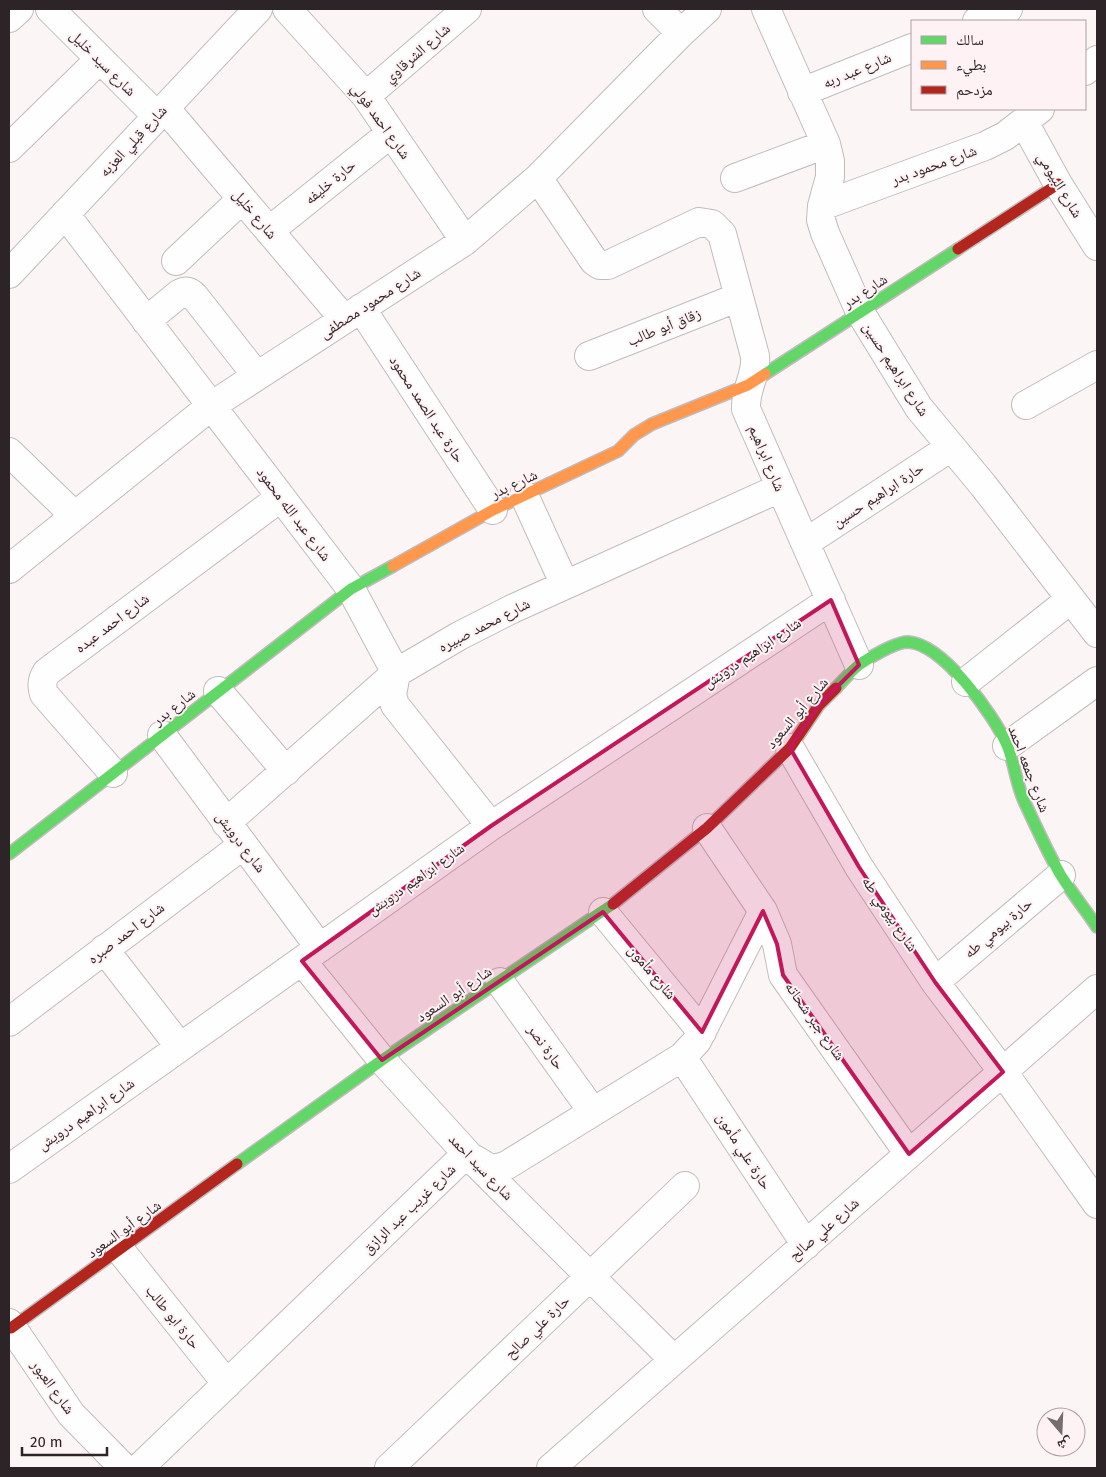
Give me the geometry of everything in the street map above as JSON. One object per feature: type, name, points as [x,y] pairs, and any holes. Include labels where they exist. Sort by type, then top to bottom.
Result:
[{"type":"street","points":[[9,18],[20,9]]},
{"type":"street","name":"شارع سيد خليل","points":[[50,9],[100,59],[161,112]]},
{"type":"street","name":"شارع قبلي العزبه","points":[[9,274],[258,9]]},
{"type":"street","name":"شارع احمد فولي","points":[[287,9],[366,96],[464,241]]},
{"type":"street","name":"شارع الشرقاوي","points":[[366,96],[467,9]]},
{"type":"street","points":[[657,9],[681,32]]},
{"type":"street","name":"شارع محمود مصطفى","points":[[9,570],[211,406],[464,241],[538,178],[681,32],[707,9]]},
{"type":"street","name":"شارع ابراهيم حسين","points":[[766,9],[826,144],[830,161],[830,177],[822,206],[821,220],[860,312],[919,408],[1097,633]]},
{"type":"street","points":[[980,20],[1008,9]]},
{"type":"street","name":"شارع عبد ربه","points":[[802,92],[911,48]]},
{"type":"street","points":[[9,148],[100,59]]},
{"type":"street","points":[[1086,70],[1097,60]]},
{"type":"street","name":"شارع خليل","points":[[161,112],[242,199],[269,231],[353,314]]},
{"type":"street","name":"شارع البيومي","points":[[1032,116],[1058,184],[1097,246]]},
{"type":"street","name":"شارع محمود بدر","points":[[822,206],[985,146],[1005,136],[1032,116]]},
{"type":"street","name":"حارة خليفه","points":[[269,231],[391,133]]},
{"type":"street","points":[[735,178],[826,144]]},
{"type":"street","name":"شارع ابراهيم","points":[[538,178],[594,261],[600,265],[608,264],[699,222],[712,224],[722,234],[755,356],[756,366],[748,385],[746,409],[860,665]]},
{"type":"street","name":"شارع بدر","points":[[9,854],[351,589],[493,510],[618,451],[634,435],[652,424],[748,385],[1058,184]]},
{"type":"street","points":[[176,260],[242,199]]},
{"type":"street","name":"شارع عبد الله محمود","points":[[64,214],[351,589],[396,673]]},
{"type":"street","points":[[146,321],[179,294],[186,291],[189,292],[195,297],[257,376]]},
{"type":"street","name":"زقاق أبو طالب","points":[[589,356],[739,297]]},
{"type":"street","name":"حارة عبد الصمد محمود","points":[[353,314],[493,510]]},
{"type":"street","points":[[1026,406],[1097,365]]},
{"type":"street","name":"حارة ابراهيم حسين","points":[[805,543],[951,447]]},
{"type":"street","points":[[9,452],[75,516]]},
{"type":"street","name":"شارع محمد صبيره","points":[[226,823],[396,673],[459,636],[512,609],[780,488]]},
{"type":"street","points":[[524,495],[565,585]]},
{"type":"street","name":"شارع احمد عبده","points":[[113,773],[44,694],[42,688],[44,676],[281,497]]},
{"type":"street","points":[[966,682],[1071,599]]},
{"type":"street","name":"شارع ابراهيم درويش","points":[[9,1169],[491,826],[831,600]]},
{"type":"street","name":"شارع جمعه احمد","points":[[883,651],[894,645],[907,642],[919,645],[931,650],[966,682],[989,712],[1007,746],[1023,800],[1042,842],[1061,875],[1097,928]]},
{"type":"street","name":"شارع أبو السعود","points":[[10,1325],[120,1250],[382,1060],[603,912],[707,828],[790,748],[819,705],[860,665],[883,651]]},
{"type":"street","points":[[396,673],[392,695],[395,705],[491,826]]},
{"type":"street","points":[[1007,746],[1097,681]]},
{"type":"street","points":[[218,691],[286,771]]},
{"type":"street","name":"شارع درويش","points":[[162,735],[243,845],[311,954]]},
{"type":"street","name":"شارع بيومي طه","points":[[790,748],[859,867],[936,982],[1097,1204]]},
{"type":"street","name":"شارع جبر شحاته","points":[[707,828],[763,911],[777,944],[783,975],[909,1154]]},
{"type":"street","name":"شارع احمد صبره","points":[[9,1022],[243,845]]},
{"type":"street","name":"حارة بيومي طه","points":[[936,982],[1061,875]]},
{"type":"street","name":"شارع غريب عبد الرازق","points":[[139,1468],[460,1160],[468,1157],[475,1158],[491,1168],[508,1165],[682,1057],[690,1050],[702,1032],[763,911]]},
{"type":"street","name":"شارع مأمون","points":[[603,912],[702,1032]]},
{"type":"street","points":[[104,950],[180,1047]]},
{"type":"street","name":"شارع سيد احمد","points":[[311,954],[382,1060],[470,1158],[674,1360]]},
{"type":"street","name":"حارة نصر","points":[[500,982],[593,1112]]},
{"type":"street","name":"شارع علي صالح","points":[[551,1468],[1097,989]]},
{"type":"street","name":"حارة علي مأمون","points":[[682,1057],[806,1245]]},
{"type":"street","name":"حارة علي صالح","points":[[390,1468],[685,1186]]},
{"type":"street","name":"حارة ابو طالب","points":[[120,1250],[227,1384]]},
{"type":"street","name":"شارع العبور","points":[[10,1325],[72,1414],[124,1468]]},
{"type":"highlighted area","points":[[831,600],[859,665],[819,705],[790,748],[859,867],[935,982],[1003,1072],[909,1154],[783,975],[777,944],[763,911],[702,1032],[603,912],[382,1060],[302,961],[491,826]]},
{"type":"traffic: fast","points":[[765,374],[958,249]]},
{"type":"traffic: fast","points":[[9,854],[351,589],[393,566]]},
{"type":"traffic: fast","points":[[836,688],[860,664],[883,650],[908,642],[922,646],[951,668],[966,683],[1000,732],[1010,752],[1022,796],[1046,848],[1064,881],[1097,927]]},
{"type":"traffic: fast","points":[[237,1164],[382,1060],[613,904]]},
{"type":"traffic: slow","points":[[393,566],[493,510],[618,451],[634,435],[652,424],[748,385],[765,374]]},
{"type":"traffic: jam","points":[[958,249],[1058,184]]},
{"type":"traffic: jam","points":[[613,904],[707,828],[790,748],[819,705],[836,688]]},
{"type":"traffic: jam","points":[[11,1328],[237,1164]]}]
